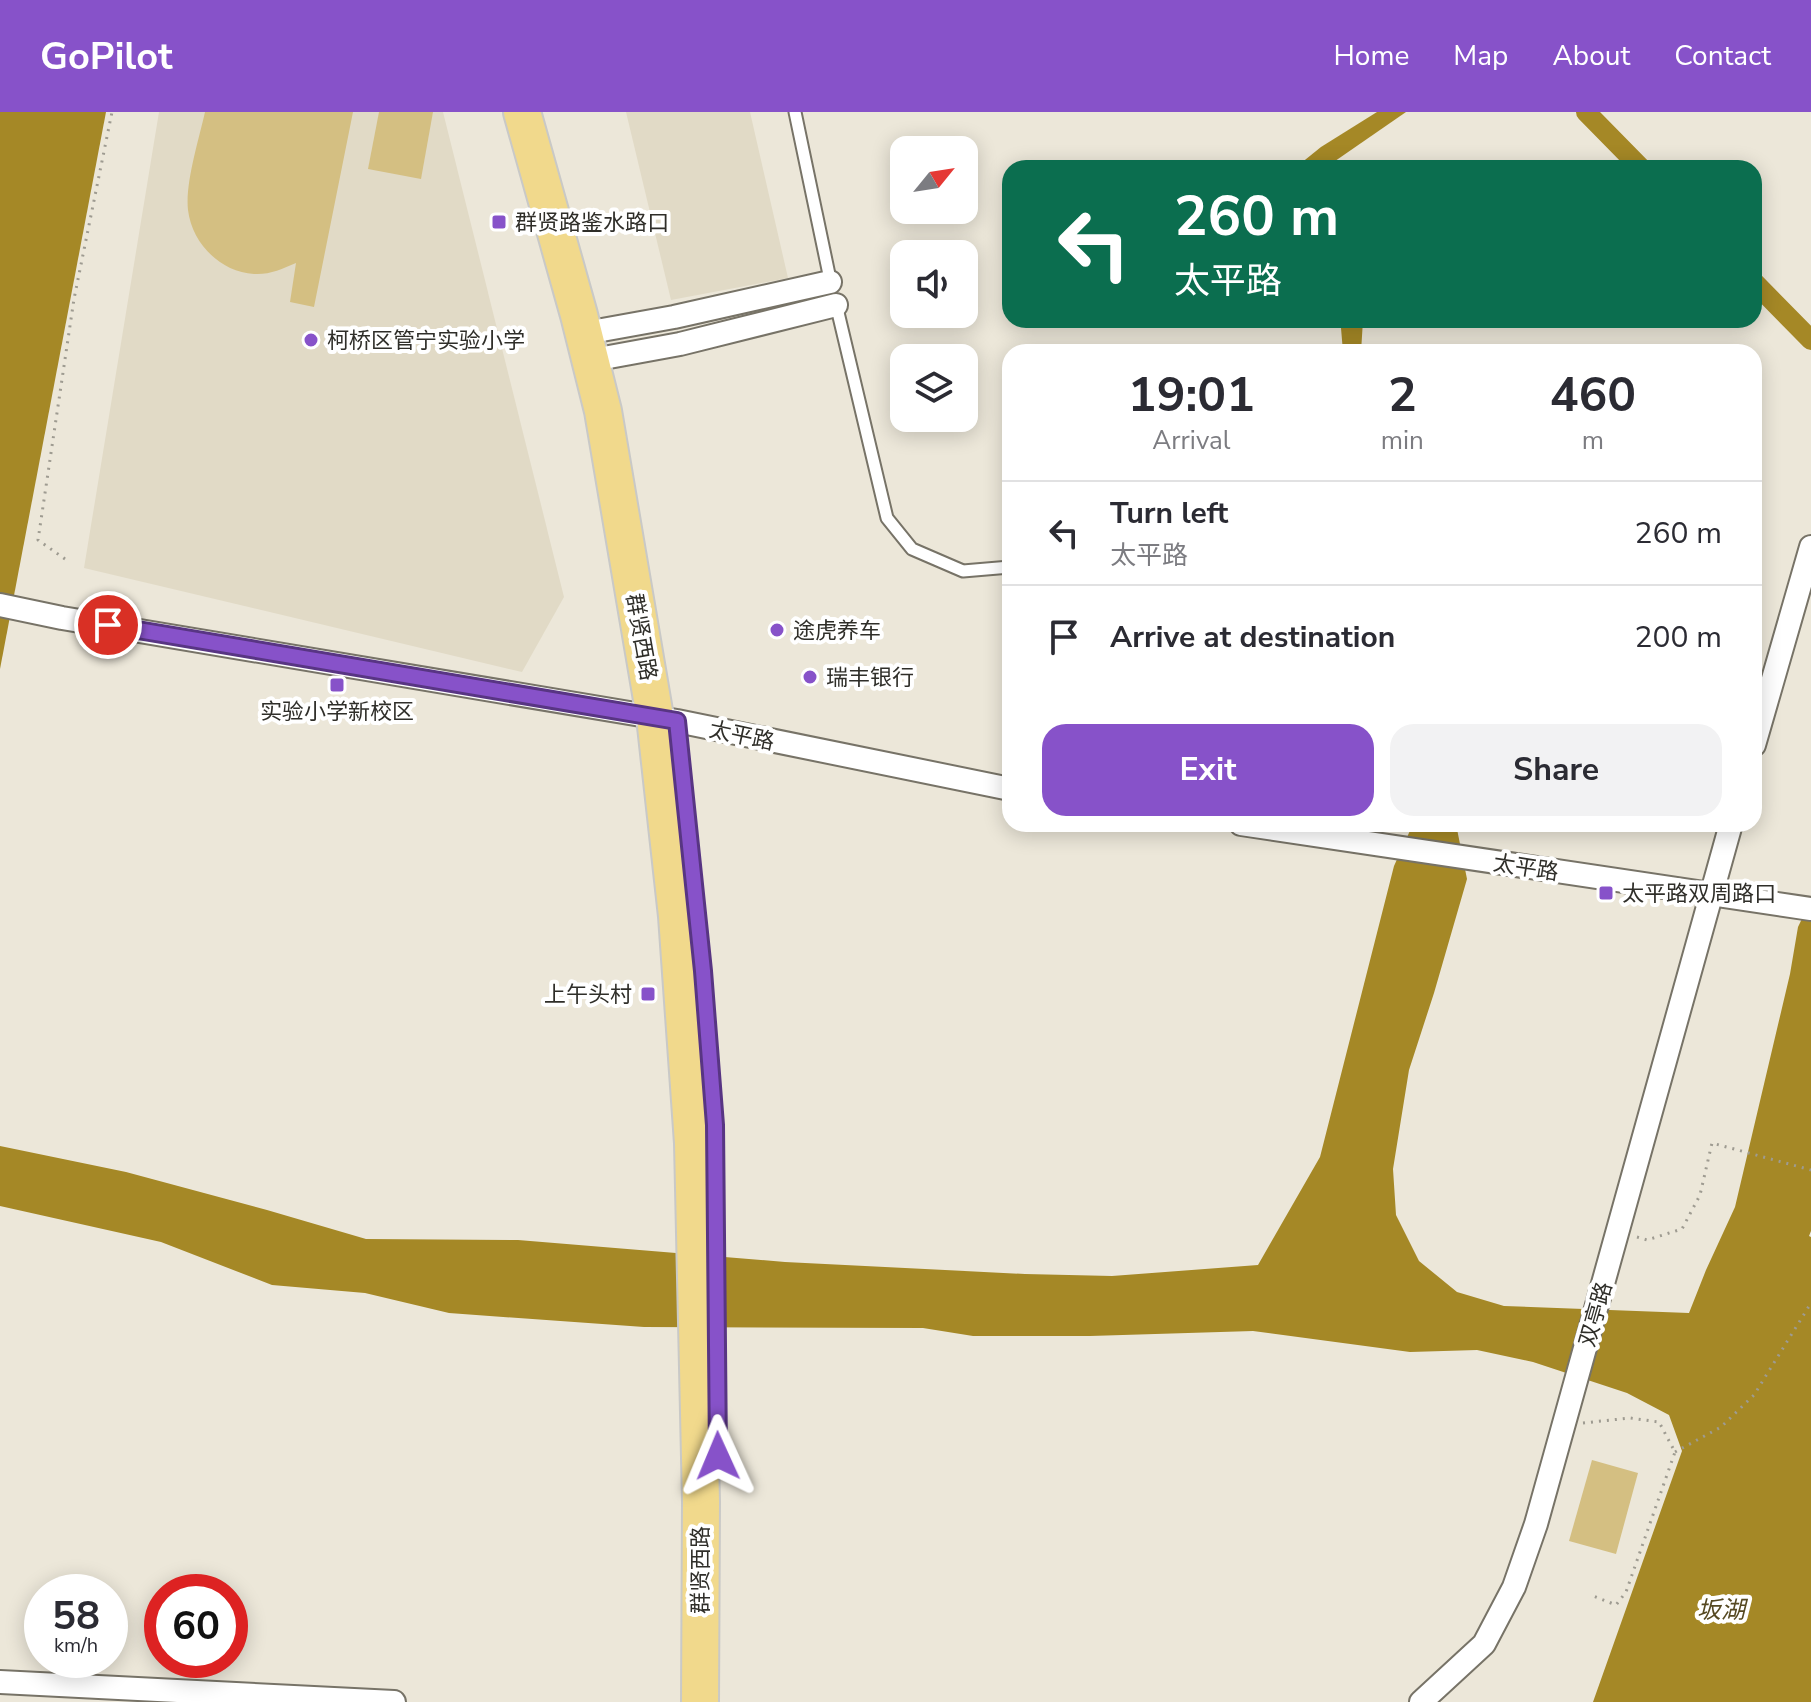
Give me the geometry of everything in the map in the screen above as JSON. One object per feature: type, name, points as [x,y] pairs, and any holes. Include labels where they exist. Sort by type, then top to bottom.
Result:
[{"type":"main road","name":"群贤西路","points":[[522,112],[603,411],[666,719]]},
{"type":"main road","name":"群贤西路","points":[[548,112],[573,204],[633,464],[703,971],[715,1125],[706,1252],[700,1702]]},
{"type":"main road","name":"群贤西路","points":[[706,1331],[722,1702]]},
{"type":"street","points":[[605,344],[674,317],[830,282]]},
{"type":"street","points":[[605,344],[680,344],[836,305]]},
{"type":"street","points":[[1762,717],[1811,547]]},
{"type":"street","name":"太平路","points":[[0,605],[666,719],[1002,787]]},
{"type":"street","name":"太平路","points":[[1293,832],[1811,909]]},
{"type":"street","name":"双亭路","points":[[1421,1702],[1484,1644],[1514,1587],[1536,1524],[1729,832]]},
{"type":"street","points":[[0,1682],[394,1702]]},
{"type":"lane","points":[[795,112],[830,282],[887,518],[912,549],[963,571],[1002,568]]},
{"type":"path","points":[[65,559],[38,540],[74,299],[112,112]]},
{"type":"path","points":[[1618,1231],[1647,1240],[1682,1229],[1700,1195],[1712,1143],[1811,1170]]},
{"type":"path","points":[[1591,1595],[1616,1605],[1626,1592],[1675,1452],[1721,1427],[1754,1395],[1811,1303]]},
{"type":"path","points":[[1564,1425],[1630,1418],[1659,1422],[1675,1452]]},
{"type":"shaded area","name":"柯桥区管宁实验小学","points":[[159,112],[443,112],[564,597],[522,672],[84,568]]},
{"type":"shaded area","points":[[205,112],[353,112],[314,307],[290,302],[296,263],[265,274],[242,272],[219,262],[195,234],[188,199]]},
{"type":"shaded area","points":[[379,112],[433,112],[421,179],[368,169]]},
{"type":"shaded area","points":[[626,112],[750,112],[788,278],[671,300]]},
{"type":"shaded area","points":[[1592,1460],[1638,1473],[1616,1554],[1569,1541]]},
{"type":"water","points":[[0,112],[106,112],[0,669]]},
{"type":"water","points":[[1377,112],[1406,112],[1337,160],[1305,160]]},
{"type":"water","points":[[1341,328],[1362,328],[1362,344],[1342,344]]},
{"type":"water","name":"坂湖","points":[[1409,832],[1458,832],[1467,879],[1409,1070],[1393,1169],[1396,1215],[1419,1261],[1457,1292],[1504,1306],[1689,1313],[1735,1207],[1790,974],[1798,927],[1811,900],[1811,1702],[1593,1702],[1682,1451],[1669,1415],[1627,1393],[1533,1362],[1477,1350],[1410,1352],[1253,1331],[973,1336],[923,1328],[644,1327],[449,1313],[365,1293],[272,1285],[161,1242],[0,1206],[0,1146],[126,1172],[366,1239],[518,1240],[785,1262],[1025,1274],[1112,1276],[1258,1265],[1320,1157],[1394,866]]},
{"type":"waterway","points":[[1586,112],[1633,160]]},
{"type":"waterway","points":[[1762,290],[1811,340]]},
{"type":"place","name":"群贤路鉴水路口","points":[[499,222]]},
{"type":"place","name":"柯桥区管宁实验小学","points":[[311,340]]},
{"type":"place","name":"途虎养车","points":[[777,630]]},
{"type":"place","name":"瑞丰银行","points":[[810,677]]},
{"type":"place","name":"实验小学新校区","points":[[337,685]]},
{"type":"place","name":"太平路双周路口","points":[[1606,893]]},
{"type":"place","name":"上午头村","points":[[648,994]]},
{"type":"route","points":[[108,625],[677,721],[703,971],[715,1125],[718,1456]]}]
